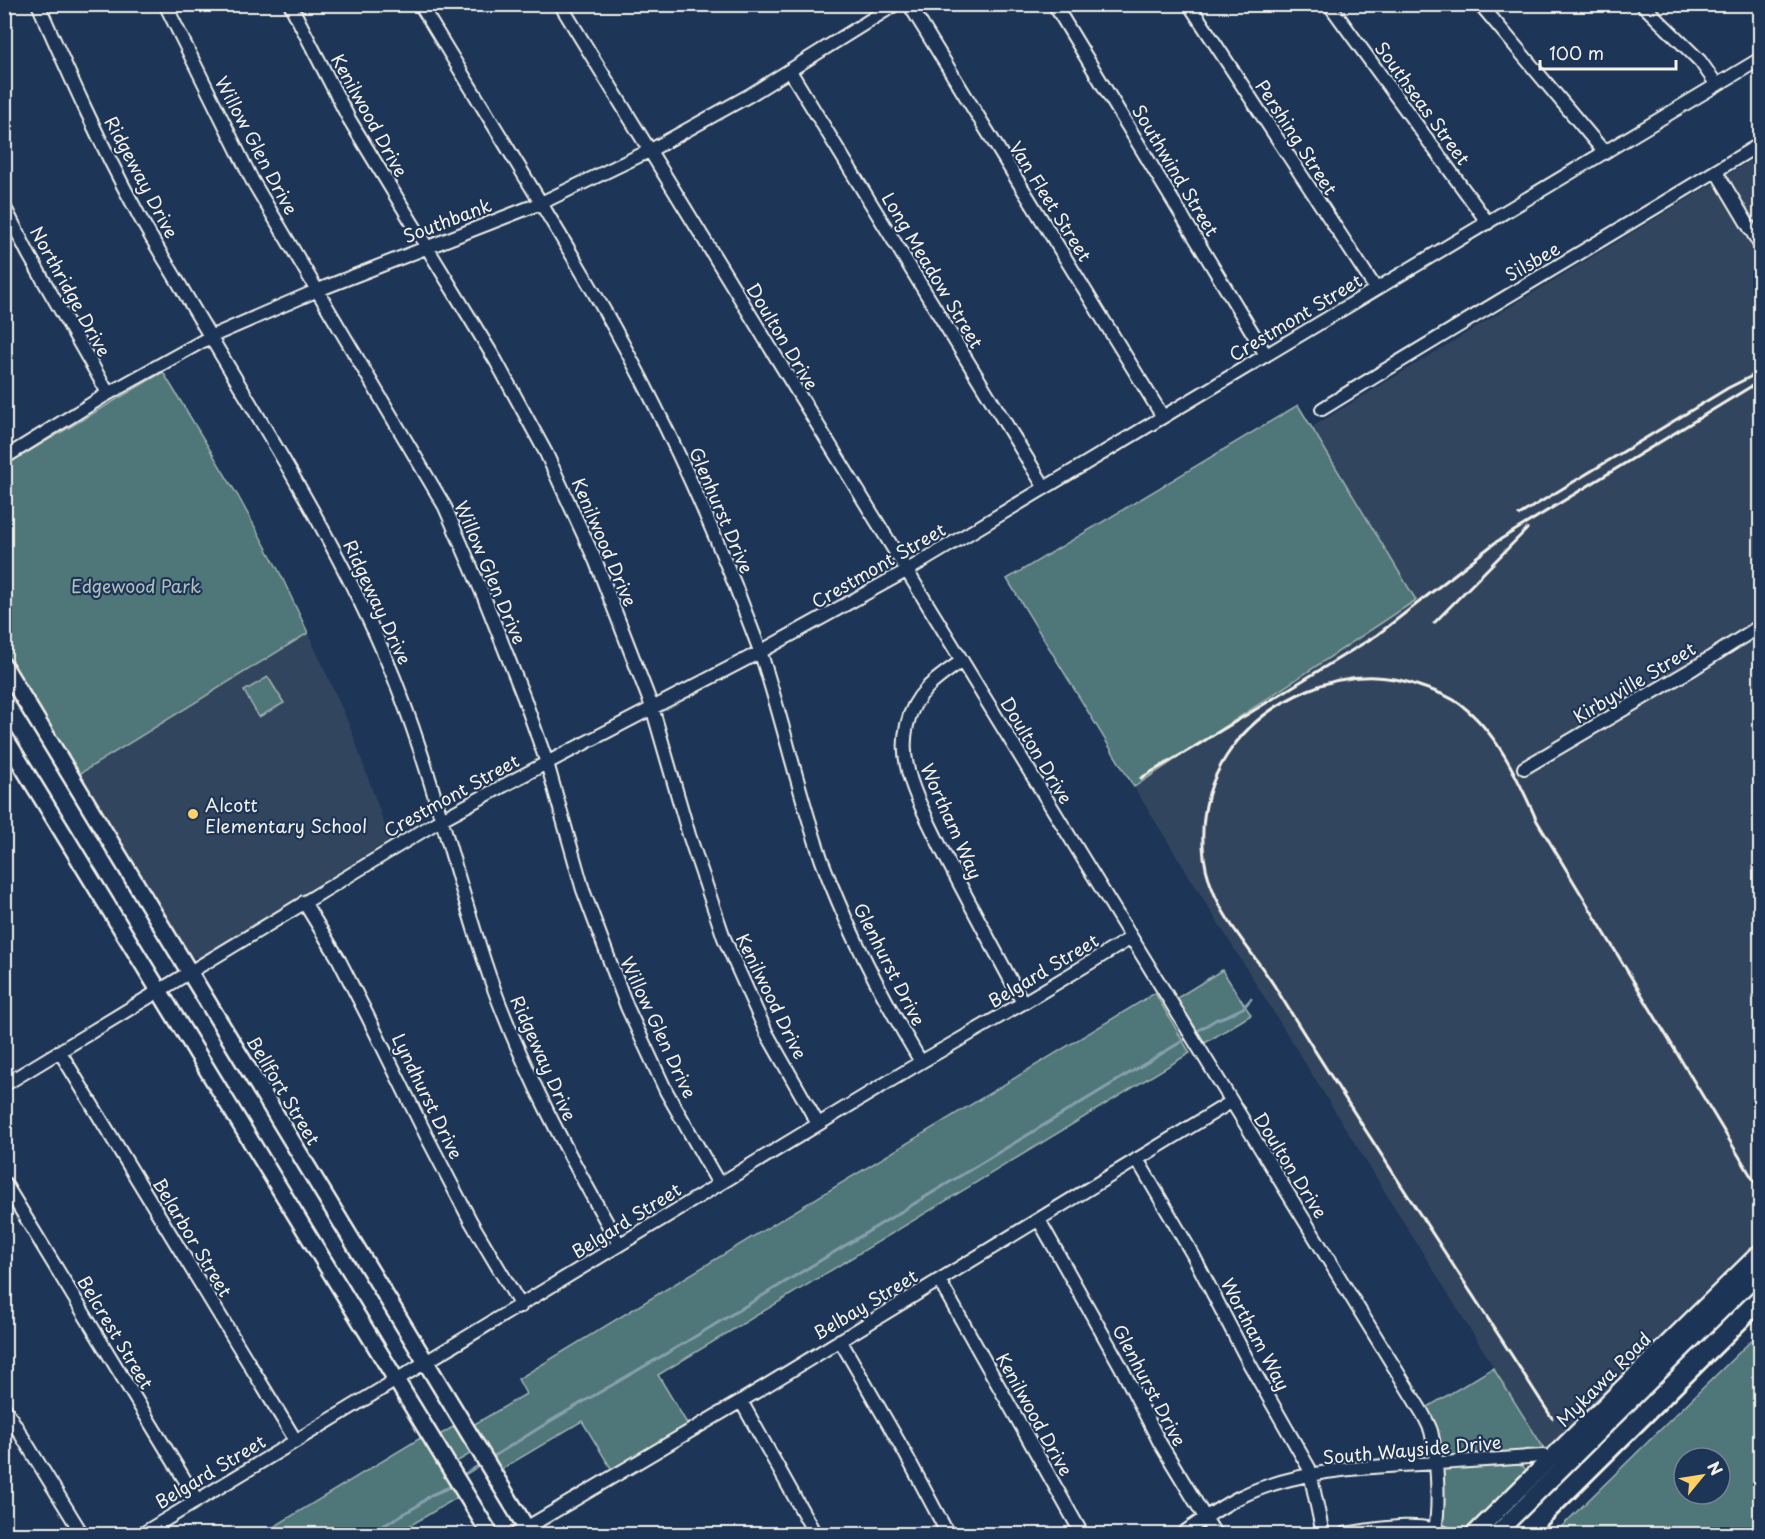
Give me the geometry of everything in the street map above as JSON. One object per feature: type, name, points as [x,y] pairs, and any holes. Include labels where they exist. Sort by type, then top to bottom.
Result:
[{"type":"main road","name":"Bellfort Street","points":[[4,666],[480,1451],[524,1532]]},
{"type":"main road","points":[[4,736],[490,1534]]},
{"type":"main road","name":"Mykawa Road","points":[[1474,1534],[1761,1252]]},
{"type":"main road","name":"Mykawa Road","points":[[1496,1534],[1761,1272]]},
{"type":"street","name":"Ridgeway Drive","points":[[39,4],[72,81],[136,211],[285,462],[341,562],[386,658],[417,742],[488,970],[525,1064],[558,1134],[619,1245]]},
{"type":"street","name":"Willow Glen Drive","points":[[165,4],[252,180],[445,507],[524,698],[547,763],[583,890],[627,1007],[666,1091],[719,1184]]},
{"type":"street","name":"Kenilwood Drive","points":[[290,4],[349,119],[496,361],[546,453],[596,562],[652,707],[689,835],[724,938],[767,1034],[818,1124]]},
{"type":"street","name":"Glenhurst Drive","points":[[420,4],[601,304],[655,406],[694,487],[760,652],[808,815],[832,885],[871,974],[921,1062]]},
{"type":"street","name":"Doulton Drive","points":[[560,4],[1423,1414],[1432,1435],[1438,1515],[1436,1532]]},
{"type":"street","name":"Southbank","points":[[6,453],[210,337],[318,290],[541,203],[649,151],[750,95],[896,4]]},
{"type":"street","name":"Van Fleet Street","points":[[909,4],[1163,417]]},
{"type":"street","name":"Southwind Street","points":[[1054,4],[1266,355]]},
{"type":"street","name":"Pershing Street","points":[[1189,4],[1376,289]]},
{"type":"street","name":"Southseas Street","points":[[1329,4],[1488,223]]},
{"type":"street","points":[[1480,4],[1605,153]]},
{"type":"street","points":[[1641,4],[1700,61],[1717,86]]},
{"type":"street","name":"Crestmont Street","points":[[4,1085],[442,819],[760,652],[906,571],[1761,59]]},
{"type":"street","name":"Long Meadow Street","points":[[790,70],[1045,488]]},
{"type":"street","name":"Silsbee","points":[[1322,409],[1426,344],[1611,236],[1761,144]]},
{"type":"street","points":[[1716,171],[1761,245]]},
{"type":"street","name":"Northridge Drive","points":[[4,206],[28,255],[108,393]]},
{"type":"street","name":"Kirbyville Street","points":[[1524,768],[1761,626]]},
{"type":"street","name":"Wortham Way","points":[[962,662],[936,678],[923,692],[914,708],[907,724],[905,745],[907,766],[913,786],[934,834],[1023,1003]]},
{"type":"street","name":"Lyndhurst Drive","points":[[304,902],[338,958],[368,1015],[426,1137],[470,1220],[521,1306]]},
{"type":"street","name":"Belgard Street","points":[[142,1534],[818,1124],[1131,938]]},
{"type":"street","name":"Belarbor Street","points":[[60,1052],[296,1441]]},
{"type":"street","name":"Belbay Street","points":[[524,1532],[1231,1102]]},
{"type":"street","name":"Wortham Way","points":[[1137,1159],[1193,1255],[1249,1363],[1309,1468],[1323,1534]]},
{"type":"street","name":"Belcrest Street","points":[[4,1182],[197,1500]]},
{"type":"street","name":"Glenhurst Drive","points":[[1039,1220],[1120,1365],[1160,1443],[1215,1534]]},
{"type":"street","name":"Kenilwood Drive","points":[[939,1280],[1082,1534]]},
{"type":"street","points":[[840,1340],[905,1453],[948,1534]]},
{"type":"street","points":[[741,1401],[815,1534]]},
{"type":"street","points":[[4,1407],[82,1534]]},
{"type":"street","name":"South Wayside Drive","points":[[1182,1534],[1241,1497],[1310,1476],[1372,1467],[1543,1456],[1551,1458]]},
{"type":"street","points":[[1520,1458],[1531,1467],[1534,1497]]},
{"type":"street","points":[[1344,1534],[1421,1527],[1447,1534]]},
{"type":"shaded area","points":[[1760,155],[1760,1237],[1545,1450],[1134,787],[1416,600],[1312,427]]},
{"type":"shaded area","points":[[308,633],[349,724],[390,840],[198,958],[185,954],[76,776]]},
{"type":"green space","name":"Edgewood Park","points":[[163,372],[238,496],[279,571],[308,633],[76,776],[5,654],[4,466]]},
{"type":"green space","points":[[1298,405],[1416,600],[1134,787],[1007,579]]},
{"type":"green space","points":[[268,677],[284,703],[259,717],[244,691]]},
{"type":"green space","points":[[1222,970],[1251,1015],[1205,1043],[1177,998]]},
{"type":"green space","points":[[1155,993],[1190,1053],[658,1375],[688,1425],[612,1470],[582,1421],[500,1470],[473,1425],[526,1394],[518,1379]]},
{"type":"green space","points":[[1760,1332],[1760,1534],[1554,1534]]},
{"type":"green space","points":[[1493,1368],[1545,1450],[1543,1452],[1442,1456],[1435,1425],[1426,1408]]},
{"type":"green space","points":[[458,1424],[475,1451],[453,1464],[436,1437]]},
{"type":"green space","points":[[422,1437],[458,1497],[396,1534],[262,1534]]},
{"type":"green space","points":[[1515,1464],[1527,1470],[1462,1534],[1452,1534],[1442,1524],[1442,1470]]},
{"type":"waterway","points":[[1194,1033],[1217,1019],[1243,1008],[1251,999]]},
{"type":"waterway","points":[[491,1458],[1189,1037]]},
{"type":"waterway","points":[[460,1477],[483,1463]]},
{"type":"waterway","points":[[369,1534],[417,1506],[431,1495],[450,1487],[452,1482]]},
{"type":"railway","points":[[1519,515],[1728,388],[1760,372]]},
{"type":"railway","points":[[1194,747],[1377,635],[1496,542],[1760,381]]},
{"type":"railway","points":[[1434,623],[1527,529]]},
{"type":"railway","points":[[1552,1418],[1277,990],[1233,927],[1215,894],[1204,857],[1203,829],[1207,802],[1215,778],[1242,735],[1283,702],[1322,685],[1351,678],[1379,677],[1408,682],[1437,692],[1460,704],[1485,729],[1506,758],[1537,821],[1760,1191]]},
{"type":"railway","points":[[1141,778],[1201,743]]},
{"type":"railway","points":[[1538,1534],[1760,1314]]},
{"type":"place","name":"Alcott Elementary School","points":[[193,814]]}]
